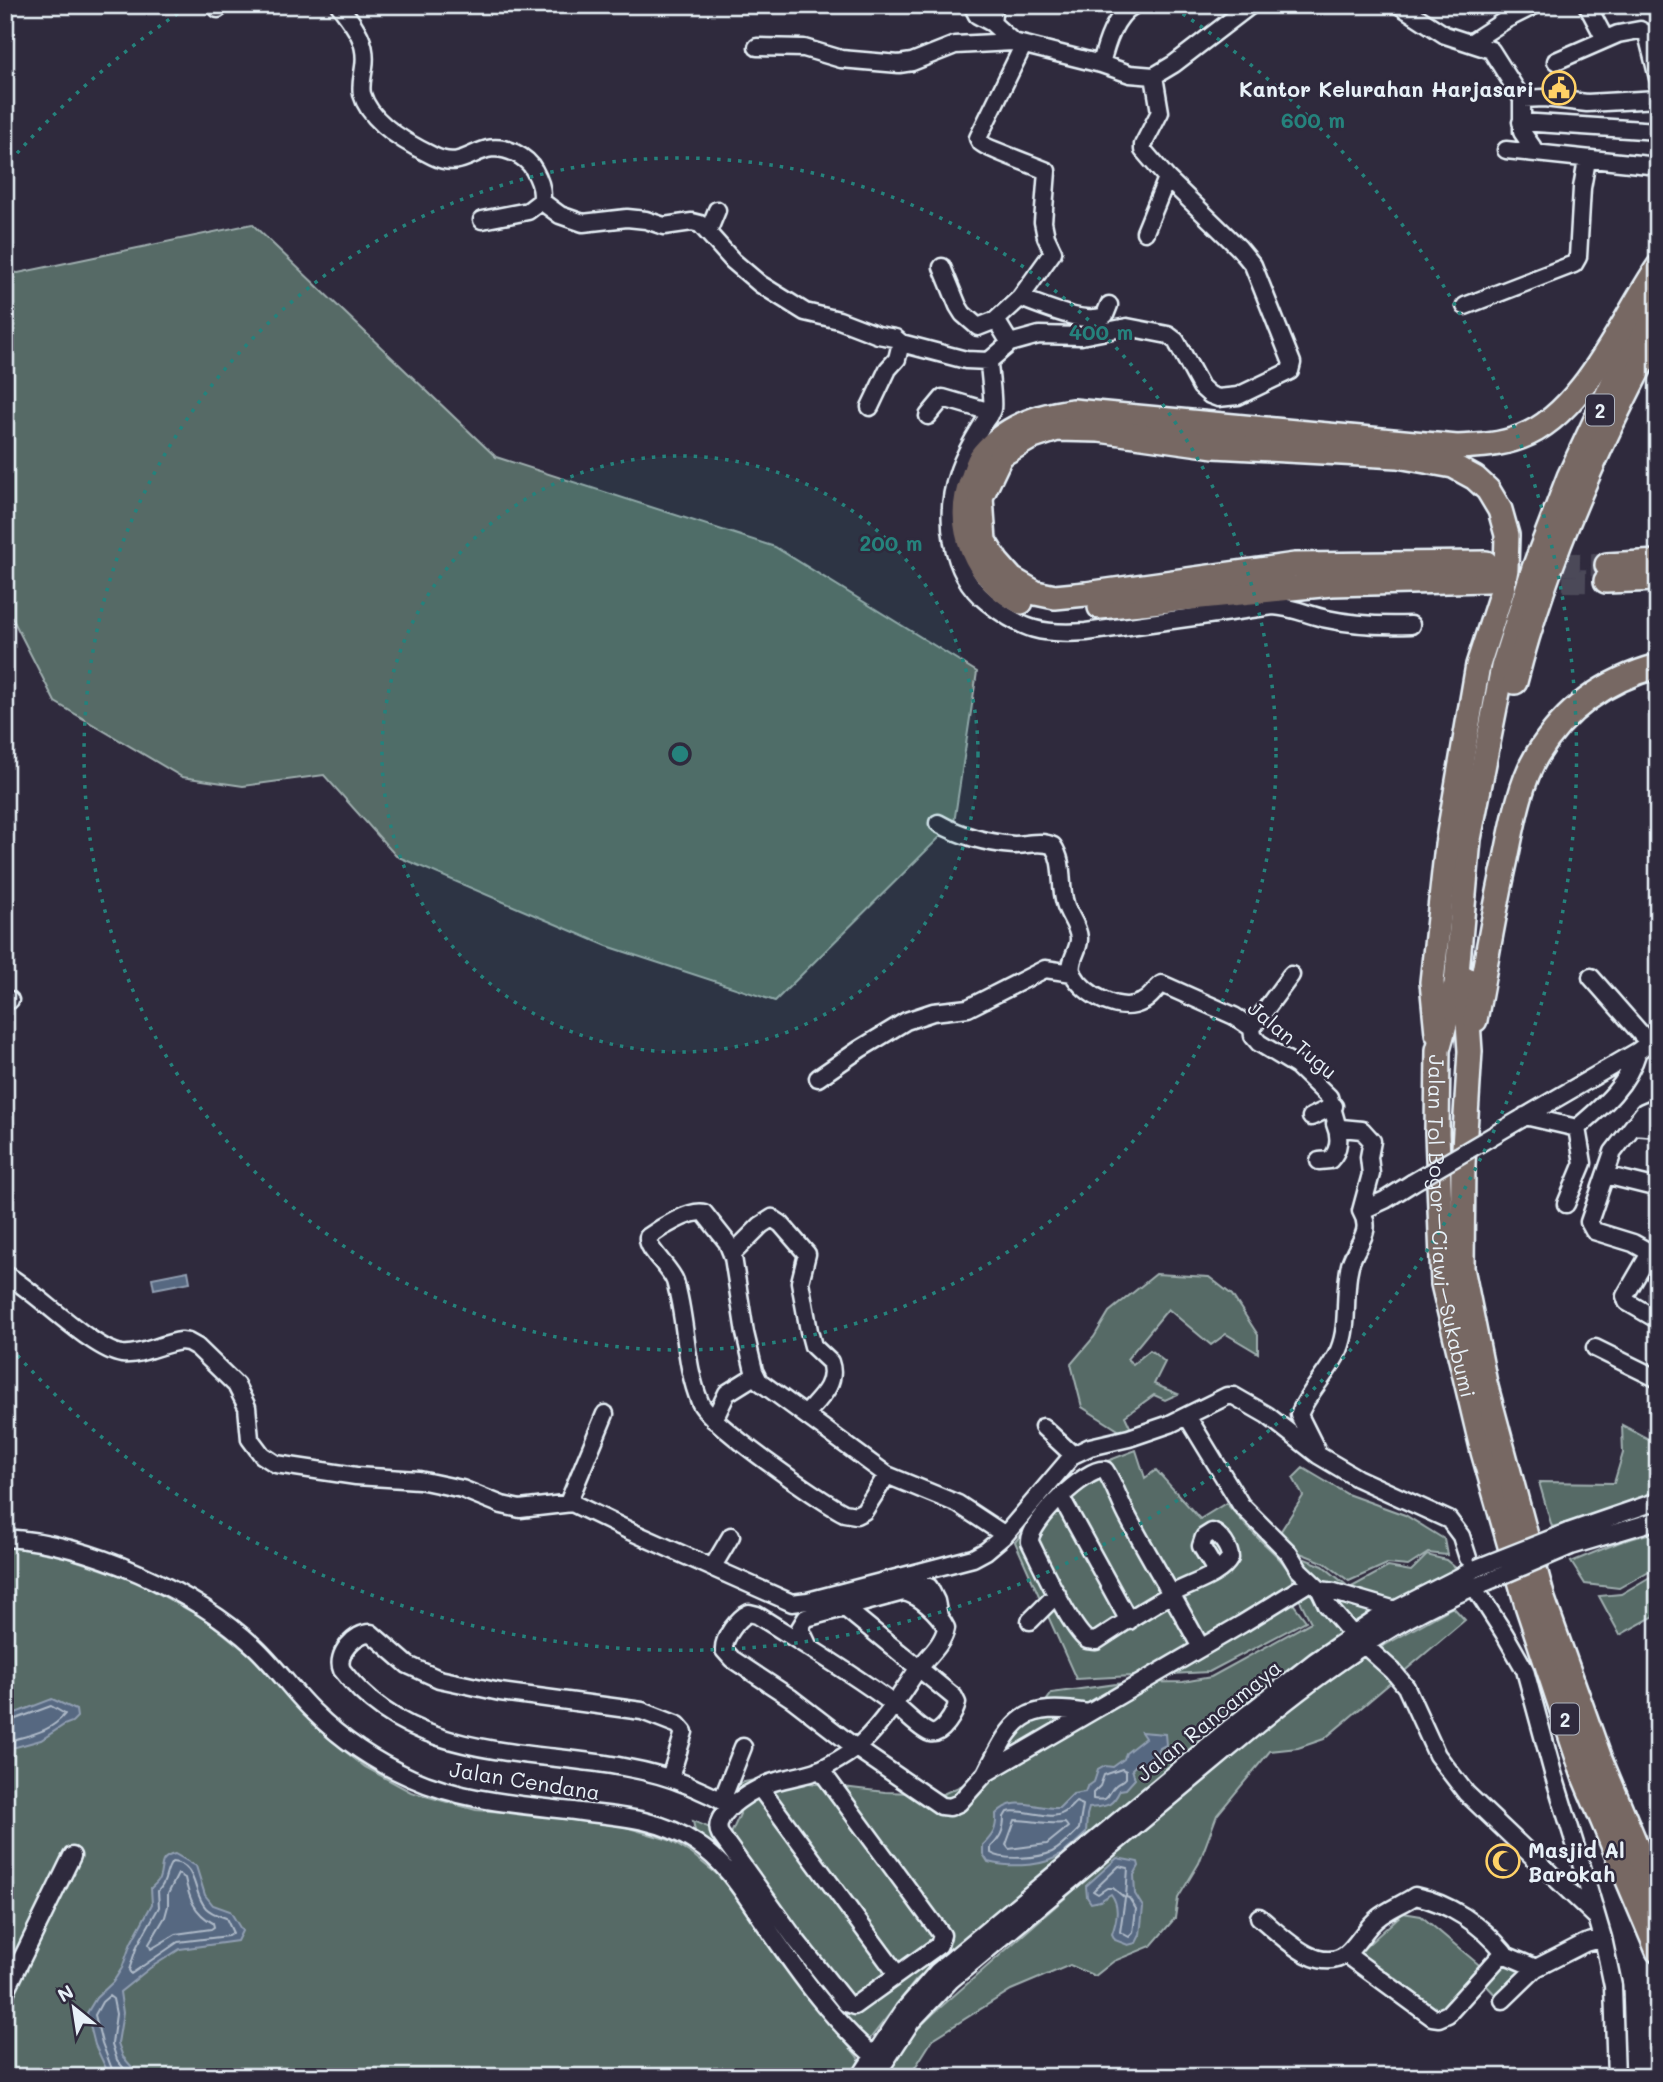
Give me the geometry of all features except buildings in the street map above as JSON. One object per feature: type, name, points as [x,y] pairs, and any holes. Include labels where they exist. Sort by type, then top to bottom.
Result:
[{"type":"highway","points":[[1466,842],[1478,665],[1502,592],[1507,536],[1500,510],[1488,490],[1475,478],[1453,466],[1398,456],[1214,446],[1100,430],[1057,429],[1030,438],[1000,455],[981,497],[984,541],[1012,579],[1036,593],[1055,597],[1086,594],[1295,565],[1486,572],[1332,584],[1067,611],[1050,610],[1020,601],[1002,591],[987,576],[968,539],[964,517],[966,494],[981,456],[997,439],[1044,415],[1073,411],[1457,446],[1487,446],[1523,437],[1551,420],[1569,404],[1596,367],[1658,267]]},
{"type":"highway","name":"Jalan Tol Bogor–Ciawi–Sukabumi","points":[[1658,298],[1618,373],[1564,489],[1534,568],[1432,982],[1438,1050],[1437,1133],[1443,1284],[1500,1480],[1527,1605],[1585,1779],[1658,1951]]},
{"type":"highway","name":"Jalan Tol Bogor–Ciawi–Sukabumi","points":[[1511,668],[1564,531],[1605,438],[1658,333]]},
{"type":"highway","points":[[1658,562],[1607,573],[1658,579]]},
{"type":"highway","points":[[1470,1051],[1491,927],[1522,792],[1536,757],[1567,714],[1602,688],[1632,673],[1658,666]]},
{"type":"highway","name":"Jalan Tol Bogor–Ciawi–Sukabumi","points":[[1466,842],[1464,986],[1470,1051],[1463,1164],[1462,1268],[1485,1383],[1492,1450]]},
{"type":"highway","name":"Jalan Tol Bogor–Ciawi–Sukabumi","points":[[1500,1480],[1600,1759],[1658,1898]]},
{"type":"street","points":[[339,5],[363,41],[366,57],[361,91],[368,107],[378,119],[435,158],[446,161],[464,159],[491,147],[502,148],[523,157],[534,170],[540,184],[541,201]]},
{"type":"street","points":[[972,5],[977,15],[992,23],[1018,44]]},
{"type":"street","points":[[992,23],[994,5]]},
{"type":"street","points":[[1101,64],[1105,46],[1118,22],[1127,9],[1134,5]]},
{"type":"street","points":[[757,47],[804,48],[841,59],[899,64],[912,62],[955,45],[1018,44],[1101,64],[1130,74],[1154,76],[1174,64],[1251,5]]},
{"type":"street","points":[[1399,5],[1444,35],[1491,50],[1522,99],[1522,132],[1536,152]]},
{"type":"street","points":[[1470,43],[1535,5]]},
{"type":"street","points":[[1587,5],[1605,39]]},
{"type":"street","points":[[1556,61],[1605,39],[1637,30],[1645,32],[1658,78]]},
{"type":"street","points":[[942,267],[963,314],[978,327],[996,320],[1020,298],[1053,252],[1043,222],[1047,171],[987,147],[980,143],[978,138],[1018,44]]},
{"type":"street","points":[[541,201],[560,215],[583,223],[627,219],[646,220],[664,226],[692,222],[700,224],[742,269],[760,284],[805,312],[895,338],[901,343],[966,360],[989,362],[1010,343],[1039,335],[1081,336],[1127,327],[1168,335],[1176,341],[1201,387],[1210,395],[1218,398],[1238,396],[1290,372],[1292,363],[1252,265],[1239,248],[1167,178],[1143,150],[1160,112],[1154,76]]},
{"type":"street","points":[[1522,99],[1544,98],[1587,103],[1658,99]]},
{"type":"street","points":[[1521,122],[1658,131]]},
{"type":"street","points":[[1506,150],[1658,166]]},
{"type":"street","points":[[1465,306],[1574,264],[1578,257],[1582,188],[1587,160]]},
{"type":"street","points":[[1145,232],[1167,178]]},
{"type":"street","points":[[482,220],[528,211],[541,201]]},
{"type":"street","points":[[708,232],[717,210]]},
{"type":"street","points":[[1020,298],[1072,315],[1096,319],[1105,315],[1109,305]]},
{"type":"street","points":[[996,320],[1010,343]]},
{"type":"street","points":[[870,407],[888,369],[897,359],[901,343]]},
{"type":"street","points":[[989,362],[993,406],[959,469],[952,498],[953,542],[965,578],[977,594],[999,611],[1028,628],[1057,634],[1273,606],[1293,607],[1327,619],[1379,626],[1410,625]]},
{"type":"street","points":[[928,416],[943,398],[991,412]]},
{"type":"street","points":[[818,1078],[906,1021],[933,1012],[968,1008],[1045,969],[1073,973],[1072,961],[1079,942],[1078,932],[1064,902],[1060,864],[1053,846],[1043,842],[1001,844],[967,836],[938,822]]},
{"type":"street","name":"Jalan Tugu","points":[[1073,973],[1095,997],[1111,1003],[1127,1006],[1139,1004],[1151,997],[1162,984],[1234,1016],[1252,1028],[1253,1036],[1259,1043],[1297,1066],[1329,1097],[1334,1107],[1335,1124],[1339,1133],[1337,1150],[1330,1160],[1319,1161]]},
{"type":"street","points":[[1252,1028],[1291,975]]},
{"type":"street","points":[[1591,977],[1648,1043]]},
{"type":"street","points":[[1361,1211],[1648,1043]]},
{"type":"street","points":[[1577,1128],[1619,1089],[1648,1043]]},
{"type":"street","points":[[1311,1117],[1334,1107]]},
{"type":"street","points":[[1658,1114],[1654,1110],[1648,1110],[1613,1152],[1589,1226],[1594,1231],[1655,1253],[1627,1292],[1625,1299],[1658,1320]]},
{"type":"street","points":[[1523,1117],[1577,1128]]},
{"type":"street","points":[[1335,1124],[1341,1128],[1362,1130],[1372,1141],[1369,1157],[1371,1174],[1361,1211],[1367,1230]]},
{"type":"street","points":[[1634,1126],[1658,1128]]},
{"type":"street","points":[[1566,1204],[1583,1163],[1577,1128]]},
{"type":"street","points":[[1605,1175],[1658,1188]]},
{"type":"street","points":[[1318,1455],[1299,1415],[1339,1350],[1343,1337],[1349,1268],[1354,1252],[1385,1199]]},
{"type":"street","points":[[887,1475],[864,1511],[856,1515],[844,1513],[770,1463],[715,1420],[702,1407],[696,1390],[675,1282],[670,1270],[648,1244],[647,1239],[657,1231],[700,1211],[706,1214],[727,1242],[732,1254],[745,1333],[759,1381],[887,1475],[958,1504],[1005,1535]]},
{"type":"street","points":[[732,1254],[761,1225],[772,1218],[781,1224],[807,1254],[808,1259],[800,1282],[806,1320],[811,1342],[830,1362],[833,1376],[826,1390],[806,1414]]},
{"type":"street","points":[[5,1274],[23,1284],[88,1338],[115,1352],[129,1353],[181,1341],[197,1347],[225,1372],[240,1391],[247,1408],[250,1439],[262,1455],[276,1464],[356,1476],[419,1480],[462,1489],[520,1509],[568,1503],[792,1603],[966,1561],[986,1551],[1005,1535],[1073,1455],[1090,1447],[1142,1434],[1187,1416],[1213,1401],[1234,1396],[1267,1415],[1318,1455],[1357,1478],[1448,1520],[1461,1536],[1476,1576],[1525,1670],[1603,1938],[1613,1986],[1616,2077]]},
{"type":"street","points":[[1595,1348],[1658,1379]]},
{"type":"street","points":[[715,1420],[727,1393],[756,1375]]},
{"type":"street","points":[[696,1390],[727,1393]]},
{"type":"street","points":[[568,1503],[605,1414]]},
{"type":"street","points":[[1187,1416],[1237,1500],[1282,1545],[1352,1634],[1393,1671],[1406,1687],[1437,1755],[1466,1793],[1595,1916]]},
{"type":"street","points":[[1043,1427],[1073,1455]]},
{"type":"street","points":[[1201,1648],[1171,1594],[1105,1471],[1099,1469],[1090,1473],[1061,1497],[1039,1519],[1029,1534],[1030,1542],[1057,1594],[1087,1640],[1096,1641],[1171,1594],[1216,1571]]},
{"type":"street","points":[[1061,1497],[1129,1621]]},
{"type":"street","name":"Jalan Rancamaya","points":[[859,2077],[876,2065],[911,2022],[951,1980],[1069,1873],[1257,1725],[1330,1660],[1352,1634],[1395,1609],[1658,1502]]},
{"type":"street","name":"Jalan Rancamaya","points":[[1569,1539],[1658,1520]]},
{"type":"street","points":[[712,1567],[731,1536]]},
{"type":"street","name":"Jalan Cendana","points":[[5,1538],[32,1539],[95,1555],[124,1566],[187,1599],[245,1638],[313,1712],[352,1744],[369,1757],[412,1779],[471,1797],[642,1819],[693,1841],[717,1860],[739,1884],[812,1989],[876,2065]]},
{"type":"street","name":"Jalan Rancamaya","points":[[1330,1660],[1364,1646],[1451,1596],[1476,1576]]},
{"type":"street","points":[[986,1773],[1201,1648],[1315,1586],[1395,1609],[1410,1619]]},
{"type":"street","points":[[670,1778],[684,1732],[678,1725],[642,1711],[500,1692],[439,1679],[408,1665],[371,1633],[358,1636],[341,1657],[342,1670],[369,1696],[401,1720],[438,1737],[475,1747],[623,1767],[670,1778],[727,1803],[776,1781],[820,1769],[856,1748],[894,1704],[944,1635],[946,1628],[939,1617],[912,1594],[903,1592],[816,1614],[803,1620],[800,1628],[808,1645]]},
{"type":"street","points":[[1030,1621],[1057,1594]]},
{"type":"street","points":[[845,1608],[954,1697],[957,1703],[955,1712],[939,1731],[930,1733],[894,1704],[808,1645],[757,1615],[749,1613],[743,1616],[723,1646],[724,1650],[732,1659],[941,1806],[950,1807],[958,1803],[986,1773],[1011,1728],[1026,1715],[1052,1708],[1089,1713]]},
{"type":"street","points":[[743,1748],[727,1803],[719,1819],[718,1831],[796,1940],[851,2006],[857,2005],[939,1945],[942,1935],[820,1769]]},
{"type":"street","points":[[760,1788],[897,1974]]},
{"type":"street","points":[[5,1993],[72,1856]]},
{"type":"street","points":[[1259,1917],[1315,1959],[1331,1960],[1346,1954],[1378,1918],[1415,1896],[1456,1910],[1501,1948],[1503,1954],[1536,1968]]},
{"type":"street","points":[[1503,2000],[1536,1968],[1603,1938]]},
{"type":"street","points":[[1346,1954],[1432,2017],[1439,2018],[1448,2014],[1503,1954]]},
{"type":"green space","points":[[252,224],[496,457],[775,547],[977,672],[954,823],[775,1001],[607,946],[396,856],[324,775],[243,786],[182,777],[55,702],[5,604],[5,271],[18,273]]},
{"type":"green space","points":[[1156,1274],[1209,1277],[1232,1295],[1258,1335],[1258,1353],[1226,1334],[1211,1345],[1168,1309],[1127,1359],[1133,1364],[1150,1350],[1165,1362],[1154,1384],[1178,1394],[1165,1400],[1154,1395],[1125,1416],[1132,1431],[1123,1433],[1082,1407],[1071,1364],[1094,1337],[1109,1312]]},
{"type":"green space","points":[[1622,1425],[1658,1444],[1658,1496],[1552,1527],[1539,1482],[1614,1483],[1623,1453]]},
{"type":"green space","points":[[1136,1450],[1145,1478],[1156,1470],[1200,1519],[1226,1503],[1288,1570],[1294,1584],[1286,1594],[1306,1621],[1209,1672],[1076,1679],[1015,1542],[1070,1475]]},
{"type":"green space","points":[[1303,1468],[1347,1494],[1405,1515],[1444,1539],[1447,1555],[1428,1553],[1408,1566],[1387,1564],[1349,1581],[1325,1563],[1295,1551],[1279,1534],[1303,1496],[1293,1478]]},
{"type":"green space","points":[[1658,1531],[1658,1574],[1649,1571],[1619,1588],[1585,1584],[1571,1562],[1620,1542]]},
{"type":"green space","points":[[5,1545],[35,1547],[134,1580],[205,1619],[249,1654],[332,1741],[365,1767],[411,1792],[476,1810],[549,1815],[619,1825],[669,1840],[692,1854],[718,1875],[744,1907],[781,1964],[857,2056],[859,2060],[852,2077],[5,2077]]},
{"type":"green space","points":[[1292,1554],[1323,1566],[1350,1588],[1388,1567],[1411,1571],[1427,1555],[1446,1560],[1457,1569],[1350,1624]]},
{"type":"green space","points":[[1650,1577],[1658,1580],[1658,1614],[1620,1635],[1599,1596],[1621,1594]]},
{"type":"green space","points":[[1306,1588],[1341,1633],[1259,1690],[1165,1783],[1048,1867],[916,1980],[866,2044],[697,1841],[693,1821],[730,1836],[740,1814],[739,1783],[775,1776],[885,1792],[943,1794],[1001,1768],[1016,1715],[1039,1711],[1052,1693],[1123,1683],[1183,1682],[1211,1677],[1311,1622],[1295,1591]]},
{"type":"green space","points":[[1453,1607],[1465,1620],[1324,1739],[1298,1748],[1270,1751],[1217,1815],[1199,1863],[1178,1898],[1175,1918],[1151,1946],[1114,1961],[1095,1976],[1070,1965],[1011,1990],[933,2039],[909,2077],[884,2077],[906,2040],[934,2013],[1188,1790],[1306,1695],[1362,1658]]},
{"type":"green space","points":[[1403,1913],[1421,1916],[1484,1969],[1441,2015],[1352,1959]]},
{"type":"green space","points":[[1508,1962],[1532,1974],[1501,2001],[1485,1984]]},
{"type":"water","points":[[188,1271],[190,1282],[154,1289],[152,1278]]},
{"type":"water","points":[[52,1699],[76,1710],[77,1717],[41,1740],[5,1750],[5,1717]]},
{"type":"water","points":[[1141,1732],[1165,1734],[1166,1745],[1160,1748],[1148,1765],[1137,1764],[1132,1769],[1135,1779],[1126,1789],[1120,1790],[1111,1803],[1089,1808],[1086,1833],[1064,1853],[1031,1865],[988,1862],[983,1854],[983,1845],[994,1831],[996,1814],[1003,1808],[1026,1804],[1059,1808],[1073,1794],[1085,1792],[1094,1782],[1098,1770],[1105,1766],[1113,1767],[1124,1759],[1126,1753],[1145,1738]]},
{"type":"water","points":[[175,1854],[196,1866],[205,1895],[213,1905],[230,1911],[242,1931],[237,1941],[180,1949],[120,1992],[123,2013],[118,2043],[135,2077],[110,2077],[95,2045],[87,2013],[96,1998],[113,1982],[122,1968],[131,1943],[152,1904],[151,1888],[159,1879],[163,1861]]},
{"type":"water","points":[[1117,1858],[1138,1862],[1139,1866],[1134,1875],[1135,1894],[1143,1907],[1140,1935],[1136,1943],[1128,1945],[1115,1940],[1112,1934],[1117,1913],[1111,1894],[1091,1903],[1087,1897],[1086,1886]]},
{"type":"tunnel","points":[[1489,563],[1607,565]]},
{"type":"tunnel","points":[[1529,580],[1606,581]]},
{"type":"place","name":"Kantor Kelurahan Harjasari","points":[[1559,88]]},
{"type":"place","name":"Masjid Al Barokah","points":[[1503,1861]]}]
